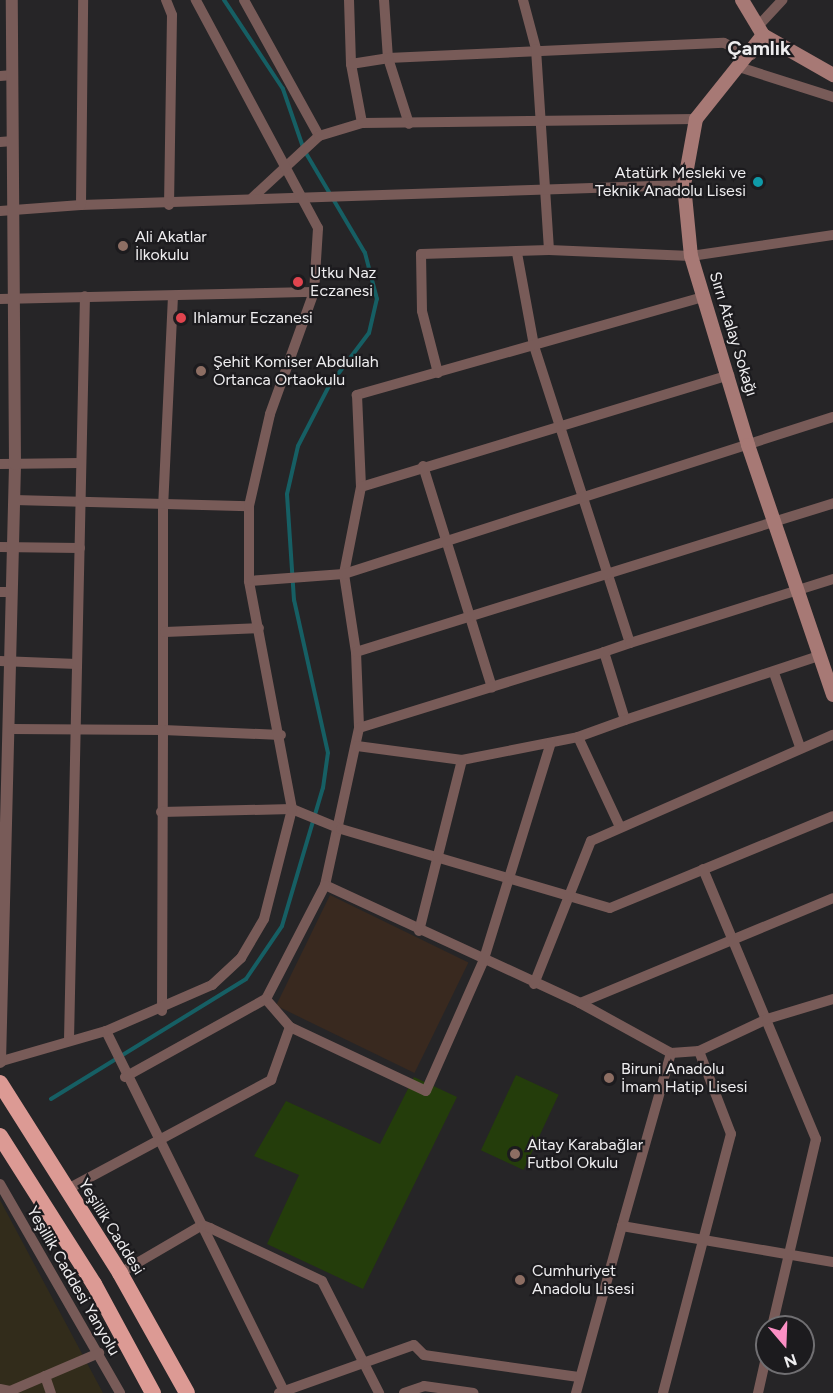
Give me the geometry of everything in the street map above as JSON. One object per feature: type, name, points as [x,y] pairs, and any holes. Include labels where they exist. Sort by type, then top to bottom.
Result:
[{"type":"highway","name":"Yeşillik Caddesi","points":[[0,1083],[120,1273],[186,1393]]},
{"type":"highway","points":[[0,1137],[94,1284],[153,1393]]},
{"type":"main road","points":[[742,0],[761,29],[833,75]]},
{"type":"main road","points":[[696,119],[742,68],[751,55],[761,29]]},
{"type":"main road","name":"Sırrı Atalay Sokağı","points":[[696,119],[684,185],[692,256],[748,445],[833,695]]},
{"type":"street","points":[[12,0],[14,210],[6,299],[15,464],[14,500],[6,548],[5,662],[10,729],[5,746],[6,932],[1,1060],[106,1031],[162,1011],[212,985],[241,958],[264,919],[292,809],[281,735],[249,581],[249,506],[270,414],[314,292],[318,228],[304,194],[284,168],[196,0]]},
{"type":"street","points":[[81,205],[83,0]]},
{"type":"street","points":[[166,0],[172,15],[170,205]]},
{"type":"street","points":[[244,0],[319,136]]},
{"type":"street","points":[[349,0],[351,64],[362,123]]},
{"type":"street","points":[[384,0],[388,58],[409,124]]},
{"type":"street","points":[[523,0],[536,49],[543,119],[549,250]]},
{"type":"street","points":[[761,29],[782,0]]},
{"type":"street","points":[[351,64],[388,58],[536,49],[724,43],[751,55]]},
{"type":"street","points":[[742,68],[833,97]]},
{"type":"street","points":[[0,76],[13,75]]},
{"type":"street","points":[[252,198],[319,136],[362,123],[409,124],[543,119],[696,119]]},
{"type":"street","points":[[0,142],[13,141]]},
{"type":"street","points":[[0,211],[81,205],[170,205],[304,194],[684,185]]},
{"type":"street","points":[[438,373],[422,311],[422,254],[517,253],[549,250],[692,256],[833,235]]},
{"type":"street","points":[[517,253],[534,346],[630,643]]},
{"type":"street","points":[[6,299],[314,292]]},
{"type":"street","points":[[69,1040],[79,730],[77,664],[85,296]]},
{"type":"street","points":[[162,1011],[161,812],[165,632],[163,506],[173,296]]},
{"type":"street","points":[[124,1077],[266,999],[325,885],[341,829],[359,728],[356,652],[344,574],[361,487],[357,395],[704,297]]},
{"type":"street","points":[[361,487],[423,466],[729,375]]},
{"type":"street","points":[[249,581],[344,574],[833,417]]},
{"type":"street","points":[[0,464],[81,462]]},
{"type":"street","points":[[423,466],[492,687]]},
{"type":"street","points":[[14,500],[82,504],[249,506]]},
{"type":"street","points":[[356,652],[470,620],[607,571],[833,503]]},
{"type":"street","points":[[6,548],[80,548]]},
{"type":"street","points":[[359,728],[833,579]]},
{"type":"street","points":[[165,632],[259,628]]},
{"type":"street","points":[[604,652],[625,720]]},
{"type":"street","points":[[357,746],[462,760],[550,743],[578,737],[819,656]]},
{"type":"street","points":[[5,662],[77,664]]},
{"type":"street","points":[[774,673],[800,747]]},
{"type":"street","points":[[10,729],[164,730],[281,735]]},
{"type":"street","points":[[534,984],[591,841],[800,747],[833,735]]},
{"type":"street","points":[[578,737],[620,827]]},
{"type":"street","points":[[266,999],[290,1027],[426,1091],[483,962],[550,743]]},
{"type":"street","points":[[419,931],[462,760]]},
{"type":"street","points":[[161,812],[292,809],[341,829],[610,909],[833,816]]},
{"type":"street","points":[[704,869],[816,1139],[775,1315]]},
{"type":"street","points":[[325,885],[483,962],[580,1003],[671,1053],[699,1051],[767,1019],[833,999]]},
{"type":"street","points":[[580,1003],[833,898]]},
{"type":"street","points":[[0,919],[6,932]]},
{"type":"street","points":[[66,1190],[271,1080],[290,1027]]},
{"type":"street","points":[[106,1031],[124,1077],[202,1225],[282,1392],[414,1345],[424,1355],[578,1377]]},
{"type":"street","points":[[663,1393],[699,1238],[731,1134],[699,1051]]},
{"type":"street","points":[[576,1393],[578,1377],[671,1053]]},
{"type":"street","name":"Yeşillik Caddesi Yanyolu","points":[[0,1184],[120,1393]]},
{"type":"street","points":[[120,1273],[202,1225]]},
{"type":"street","points":[[202,1225],[322,1281],[379,1393]]},
{"type":"street","points":[[622,1226],[788,1252],[833,1262]]},
{"type":"street","points":[[0,1389],[10,1391],[99,1353]]},
{"type":"street","points":[[758,1393],[762,1375]]},
{"type":"street","points":[[45,1376],[51,1393]]},
{"type":"street","points":[[404,1393],[424,1386],[474,1393]]},
{"type":"shaded area","points":[[330,895],[468,963],[414,1073],[276,1006]]},
{"type":"shaded area","points":[[0,1200],[103,1393],[0,1393]]},
{"type":"green space","points":[[516,1075],[559,1095],[524,1170],[481,1150]]},
{"type":"green space","points":[[414,1077],[457,1097],[363,1289],[267,1244],[299,1175],[254,1156],[286,1101],[380,1144]]},
{"type":"waterway","points":[[51,1099],[246,979],[282,926],[323,788],[328,753],[294,600],[287,494],[298,446],[329,386],[369,333],[377,299],[365,253],[304,150],[283,89],[224,0]]},
{"type":"place","name":"Atatürk Mesleki ve Teknik Anadolu Lisesi","points":[[758,182]]},
{"type":"place","name":"Ali Akatlar İlkokulu","points":[[123,246]]},
{"type":"place","name":"Utku Naz Eczanesi","points":[[298,282]]},
{"type":"place","name":"Ihlamur Eczanesi","points":[[181,318]]},
{"type":"place","name":"Şehit Komiser Abdullah Ortanca Ortaokulu","points":[[201,371]]},
{"type":"place","name":"Biruni Anadolu İmam Hatip Lisesi","points":[[609,1078]]},
{"type":"place","name":"Altay Karabağlar Futbol Okulu","points":[[515,1154]]},
{"type":"place","name":"Cumhuriyet Anadolu Lisesi","points":[[520,1280]]},
{"type":"district","name":"Çamlık","points":[[759,48]]}]
